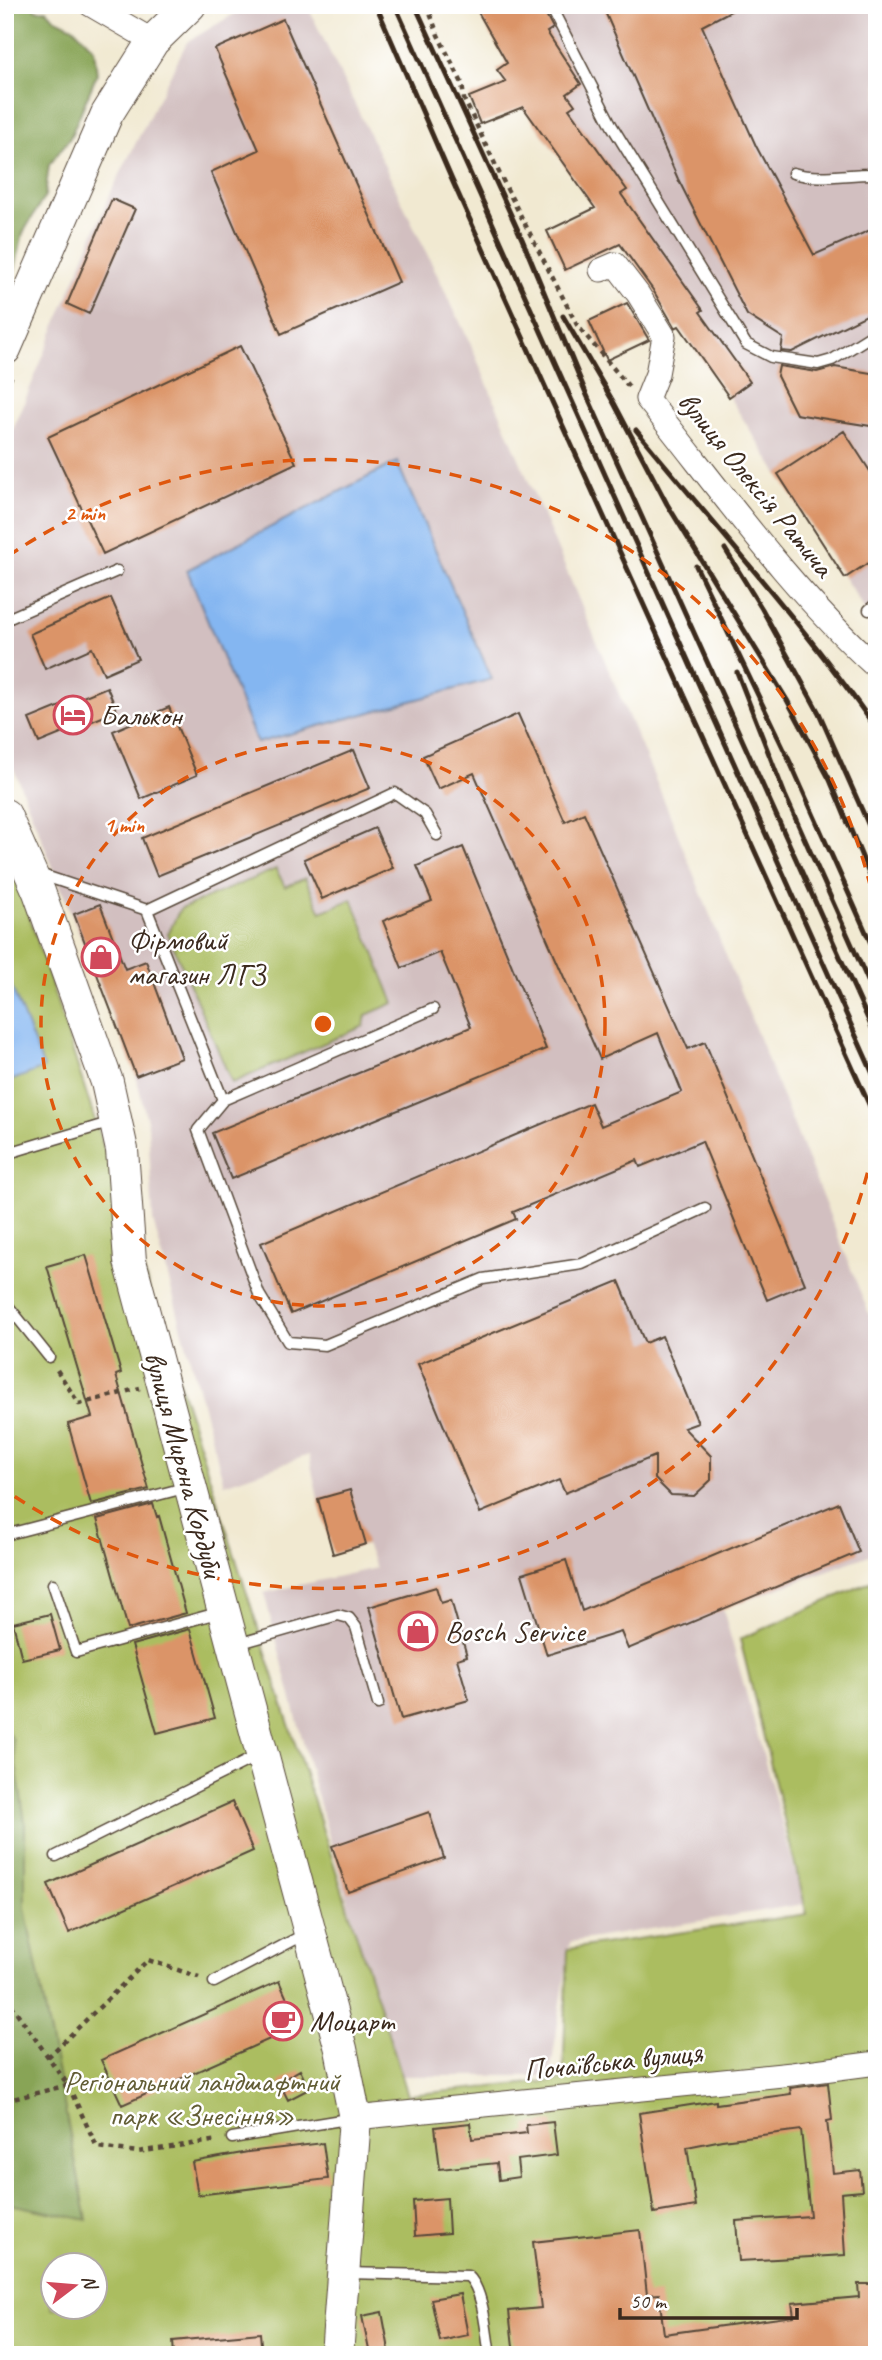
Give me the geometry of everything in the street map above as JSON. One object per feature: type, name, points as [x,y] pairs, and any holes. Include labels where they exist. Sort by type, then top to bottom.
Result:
[{"type":"street","points":[[91,5],[153,41]]},
{"type":"street","points":[[5,349],[107,114],[153,41],[190,5]]},
{"type":"street","name":"вулиця Олексія Ратича","points":[[601,270],[615,264],[638,294],[664,336],[657,374],[647,399],[800,590],[877,668]]},
{"type":"street","name":"вулиця Мирона Кордуби","points":[[5,815],[30,871],[107,1082],[122,1150],[130,1261],[341,2049],[355,2118],[337,2355]]},
{"type":"street","name":"Почаївська вулиця","points":[[355,2118],[780,2076],[877,2063]]},
{"type":"lane","points":[[550,5],[612,126],[746,344],[771,357],[818,364],[832,360],[877,332]]},
{"type":"lane","points":[[793,173],[811,178],[877,174]]},
{"type":"lane","points":[[5,620],[117,571]]},
{"type":"lane","points":[[30,871],[147,910],[395,793],[425,814],[437,835]]},
{"type":"lane","points":[[147,910],[223,1100]]},
{"type":"lane","points":[[433,1009],[223,1100],[198,1130],[259,1294],[288,1342],[325,1345],[483,1279],[582,1264],[705,1208]]},
{"type":"lane","points":[[5,1154],[115,1121]]},
{"type":"lane","points":[[5,1302],[49,1357]]},
{"type":"lane","points":[[5,1535],[190,1487]]},
{"type":"lane","points":[[53,1584],[76,1652],[224,1611]]},
{"type":"lane","points":[[233,1645],[338,1615],[349,1618],[356,1627],[378,1704]]},
{"type":"lane","points":[[56,1856],[262,1754]]},
{"type":"lane","points":[[214,1982],[310,1931]]},
{"type":"lane","points":[[232,2137],[355,2118]]},
{"type":"lane","points":[[344,2273],[468,2276],[474,2282],[481,2305],[490,2355]]},
{"type":"path","points":[[427,5],[438,35],[462,83],[469,110],[577,325],[628,386],[647,399]]},
{"type":"path","points":[[49,1357],[79,1404],[162,1383]]},
{"type":"path","points":[[48,2057],[148,1960],[214,1982]]},
{"type":"path","points":[[5,1996],[68,2085],[97,2147],[138,2152],[232,2137]]},
{"type":"path","points":[[5,2101],[68,2085]]},
{"type":"shaded area","points":[[249,5],[307,5],[470,343],[666,805],[877,1334],[877,1552],[723,1609],[804,1904],[570,1942],[550,2076],[398,2076],[315,1788],[264,1593],[376,1568],[366,1545],[333,1554],[309,1455],[224,1484],[153,1221],[148,1125],[136,1076],[5,747],[5,449],[109,196],[187,42]]},
{"type":"shaded area","points":[[476,5],[877,5],[877,621],[874,624],[729,397],[497,70],[507,63]]},
{"type":"green space","points":[[5,5],[32,5],[36,10],[47,10],[54,18],[73,27],[94,49],[97,74],[70,138],[49,165],[45,196],[23,233],[15,269],[5,284]]},
{"type":"green space","name":"Регіональний ландшафтний парк «Знесіння»","points":[[5,840],[408,2095],[563,2080],[568,1949],[807,1914],[740,1639],[877,1579],[877,2355],[5,2355]]},
{"type":"green space","points":[[276,869],[285,887],[305,878],[321,912],[352,899],[394,1003],[366,1015],[364,1026],[232,1083],[168,934],[180,909]]},
{"type":"green space","points":[[5,1726],[12,1738],[25,1821],[25,1908],[87,2220],[5,2203]]},
{"type":"water","points":[[397,462],[492,679],[257,743],[187,570]]},
{"type":"water","points":[[5,970],[44,1068],[5,1083]]},
{"type":"building","points":[[474,5],[541,5],[553,28],[547,32],[581,84],[567,94],[575,105],[569,109],[627,190],[621,194],[750,382],[729,397],[679,326],[675,328],[653,290],[620,244],[565,270],[547,231],[595,208],[523,107],[480,124],[469,97],[506,82],[497,70],[507,63]]},
{"type":"building","points":[[602,5],[742,5],[702,26],[756,146],[814,255],[877,227],[877,310],[792,352],[781,351],[783,338],[747,315],[678,179]]},
{"type":"building","points":[[283,19],[399,282],[281,334],[211,172],[259,150],[215,49]]},
{"type":"building","points":[[112,199],[135,209],[89,314],[67,304]]},
{"type":"building","points":[[627,303],[649,340],[607,360],[589,321]]},
{"type":"building","points":[[240,346],[296,463],[103,554],[48,437]]},
{"type":"building","points":[[779,366],[817,372],[835,367],[877,374],[877,427],[796,414],[777,376]]},
{"type":"building","points":[[844,431],[877,482],[877,557],[845,578],[778,474]]},
{"type":"building","points":[[111,598],[138,659],[104,674],[92,648],[45,669],[30,634]]},
{"type":"building","name":"Балькон","points":[[107,687],[117,711],[39,743],[29,719]]},
{"type":"building","points":[[169,707],[197,775],[141,799],[113,731]]},
{"type":"building","points":[[518,714],[565,822],[584,813],[688,1049],[705,1042],[805,1284],[767,1300],[702,1141],[640,1167],[637,1160],[513,1212],[516,1219],[291,1314],[261,1243],[591,1103],[601,1126],[682,1092],[658,1033],[600,1059],[474,773],[438,789],[423,756]]},
{"type":"building","points":[[354,750],[370,788],[157,876],[142,838]]},
{"type":"building","points":[[375,828],[393,868],[322,899],[304,859]]},
{"type":"building","points":[[463,847],[546,1049],[231,1179],[212,1133],[471,1027],[440,952],[402,968],[383,921],[432,901],[417,866]]},
{"type":"building","points":[[100,904],[125,969],[146,961],[182,1058],[136,1076],[74,914]]},
{"type":"building","points":[[86,1255],[121,1373],[116,1375],[149,1489],[91,1504],[68,1424],[92,1417],[47,1266]]},
{"type":"building","points":[[619,1281],[645,1343],[662,1336],[698,1423],[684,1428],[711,1456],[711,1480],[694,1496],[671,1495],[655,1479],[655,1456],[565,1493],[559,1480],[480,1513],[418,1364]]},
{"type":"building","points":[[350,1490],[366,1544],[333,1554],[318,1499]]},
{"type":"building","points":[[839,1503],[859,1552],[628,1649],[621,1632],[547,1655],[522,1574],[566,1560],[582,1611]]},
{"type":"building","points":[[153,1504],[157,1517],[159,1516],[186,1613],[128,1629],[97,1519]]},
{"type":"building","name":"Bosch Service","points":[[436,1587],[441,1603],[451,1600],[467,1656],[457,1659],[469,1700],[401,1719],[369,1607]]},
{"type":"building","points":[[50,1614],[60,1650],[22,1659],[13,1623]]},
{"type":"building","points":[[190,1629],[215,1718],[157,1733],[132,1645]]},
{"type":"building","points":[[232,1802],[253,1851],[69,1933],[48,1884]]},
{"type":"building","points":[[429,1812],[444,1858],[348,1892],[332,1846]]},
{"type":"building","points":[[279,1981],[299,2026],[122,2105],[101,2060]]},
{"type":"building","points":[[300,2070],[309,2089],[288,2100],[279,2082]]},
{"type":"building","points":[[828,2083],[832,2120],[827,2121],[833,2173],[860,2170],[862,2191],[841,2193],[845,2255],[739,2261],[736,2221],[810,2216],[801,2130],[687,2147],[696,2206],[654,2213],[639,2113],[716,2101],[716,2104],[791,2094],[790,2088]]},
{"type":"building","points":[[553,2122],[557,2155],[517,2160],[519,2177],[499,2180],[497,2163],[440,2169],[435,2127],[470,2123],[472,2139],[527,2133],[526,2125]]},
{"type":"building","points":[[323,2143],[328,2179],[198,2195],[192,2162]]},
{"type":"building","points":[[447,2198],[449,2233],[415,2236],[413,2201]]},
{"type":"building","points":[[640,2230],[647,2295],[659,2294],[664,2334],[794,2316],[792,2303],[859,2297],[858,2284],[877,2284],[877,2355],[514,2355],[509,2311],[541,2308],[533,2242]]},
{"type":"building","points":[[460,2294],[468,2335],[440,2341],[431,2299]]},
{"type":"building","points":[[382,2312],[390,2355],[370,2355],[362,2316]]},
{"type":"building","points":[[260,2333],[262,2355],[174,2355],[173,2341]]},
{"type":"railway","points":[[376,5],[452,180],[877,1122]]},
{"type":"railway","points":[[395,5],[877,1083]]},
{"type":"railway","points":[[415,5],[522,239],[586,393],[877,1039]]},
{"type":"railway","points":[[563,316],[614,403],[667,504],[787,700],[830,780],[877,893]]},
{"type":"railway","points":[[636,430],[820,652],[877,730]]},
{"type":"railway","points":[[725,549],[762,609],[819,713],[877,844]]},
{"type":"railway","points":[[696,566],[790,762],[877,957]]},
{"type":"railway","points":[[737,672],[785,795],[877,1001]]},
{"type":"place","name":"Балькон","points":[[73,715]]},
{"type":"place","name":"Фірмовий магазин ЛГЗ","points":[[101,957]]},
{"type":"place","name":"Bosch Service","points":[[418,1631]]},
{"type":"place","name":"Моцарт","points":[[283,2021]]}]
